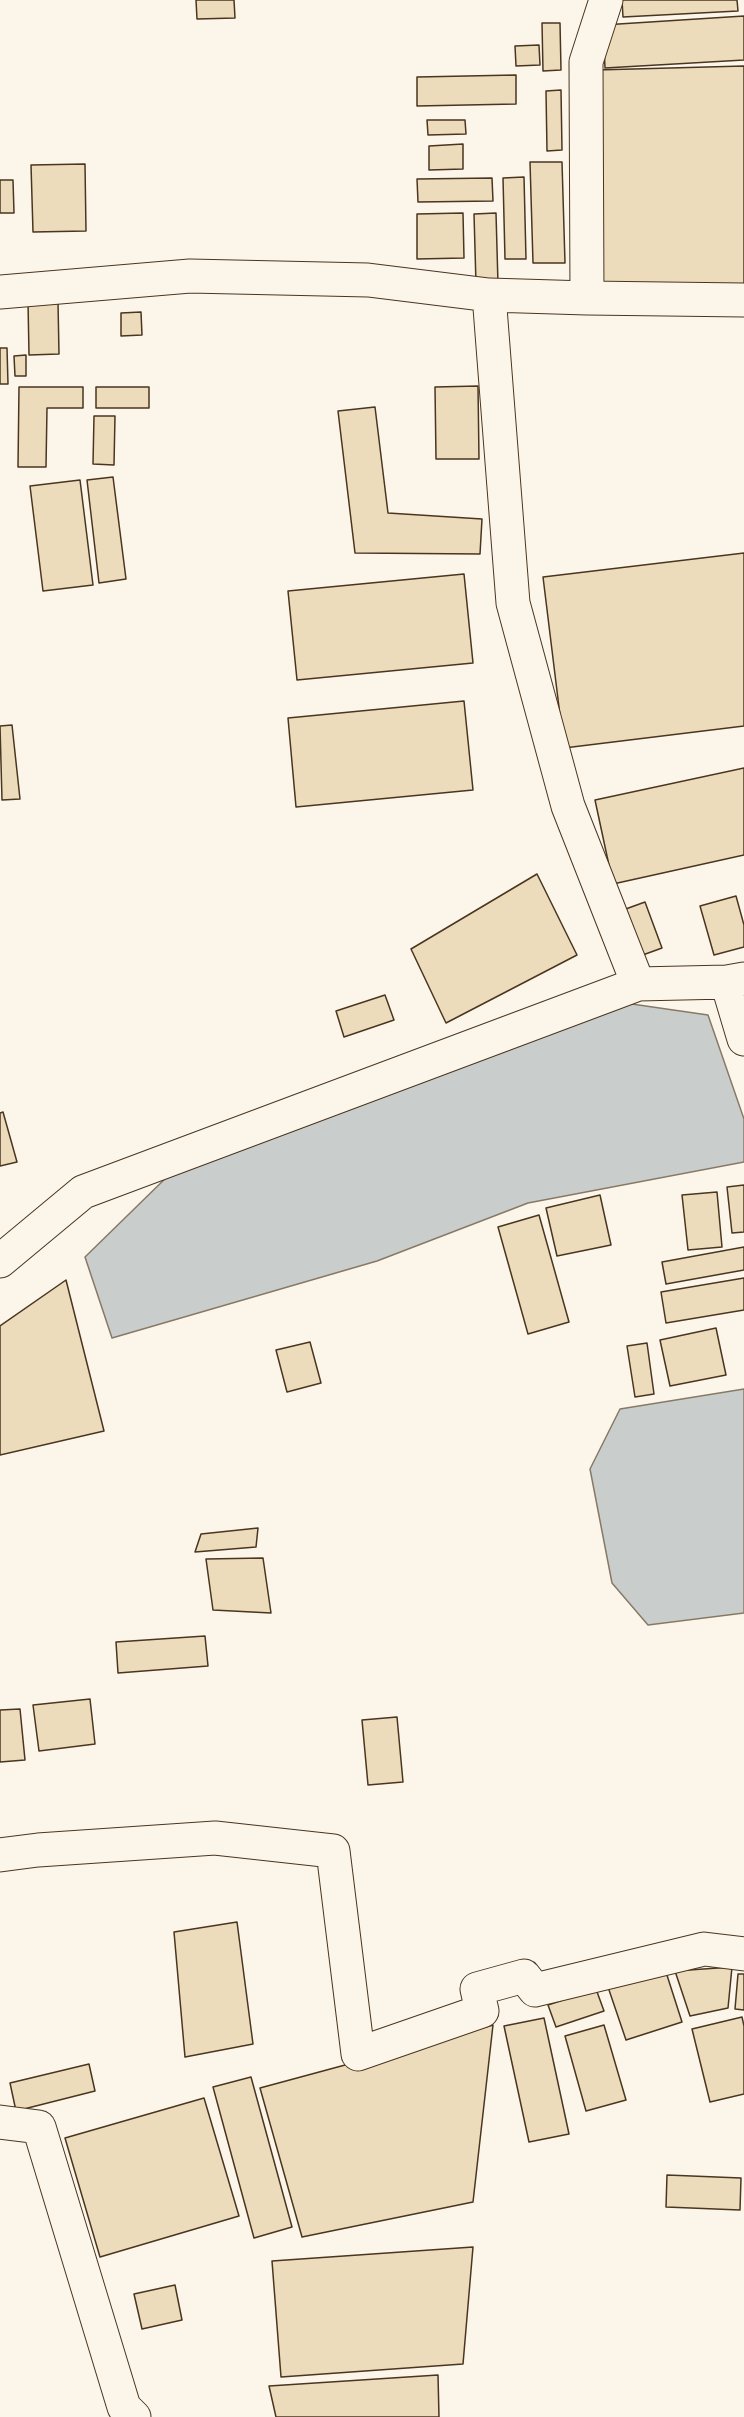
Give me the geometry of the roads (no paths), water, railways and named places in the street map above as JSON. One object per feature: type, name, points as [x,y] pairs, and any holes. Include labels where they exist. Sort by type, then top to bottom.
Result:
[{"type":"street","points":[[587,298],[586,62],[606,0]]},
{"type":"street","points":[[0,292],[190,276],[368,280],[489,295],[744,300]]},
{"type":"street","points":[[489,295],[513,603],[568,806],[638,984]]},
{"type":"street","points":[[0,1261],[83,1192],[638,984],[736,981],[744,1039]]},
{"type":"street","points":[[0,1855],[38,1850],[216,1838],[333,1851],[358,2054],[482,2011],[477,1989],[524,1976],[535,1990],[704,1949],[744,1954]]},
{"type":"street","points":[[0,2122],[39,2127],[124,2407],[134,2417]]}]
